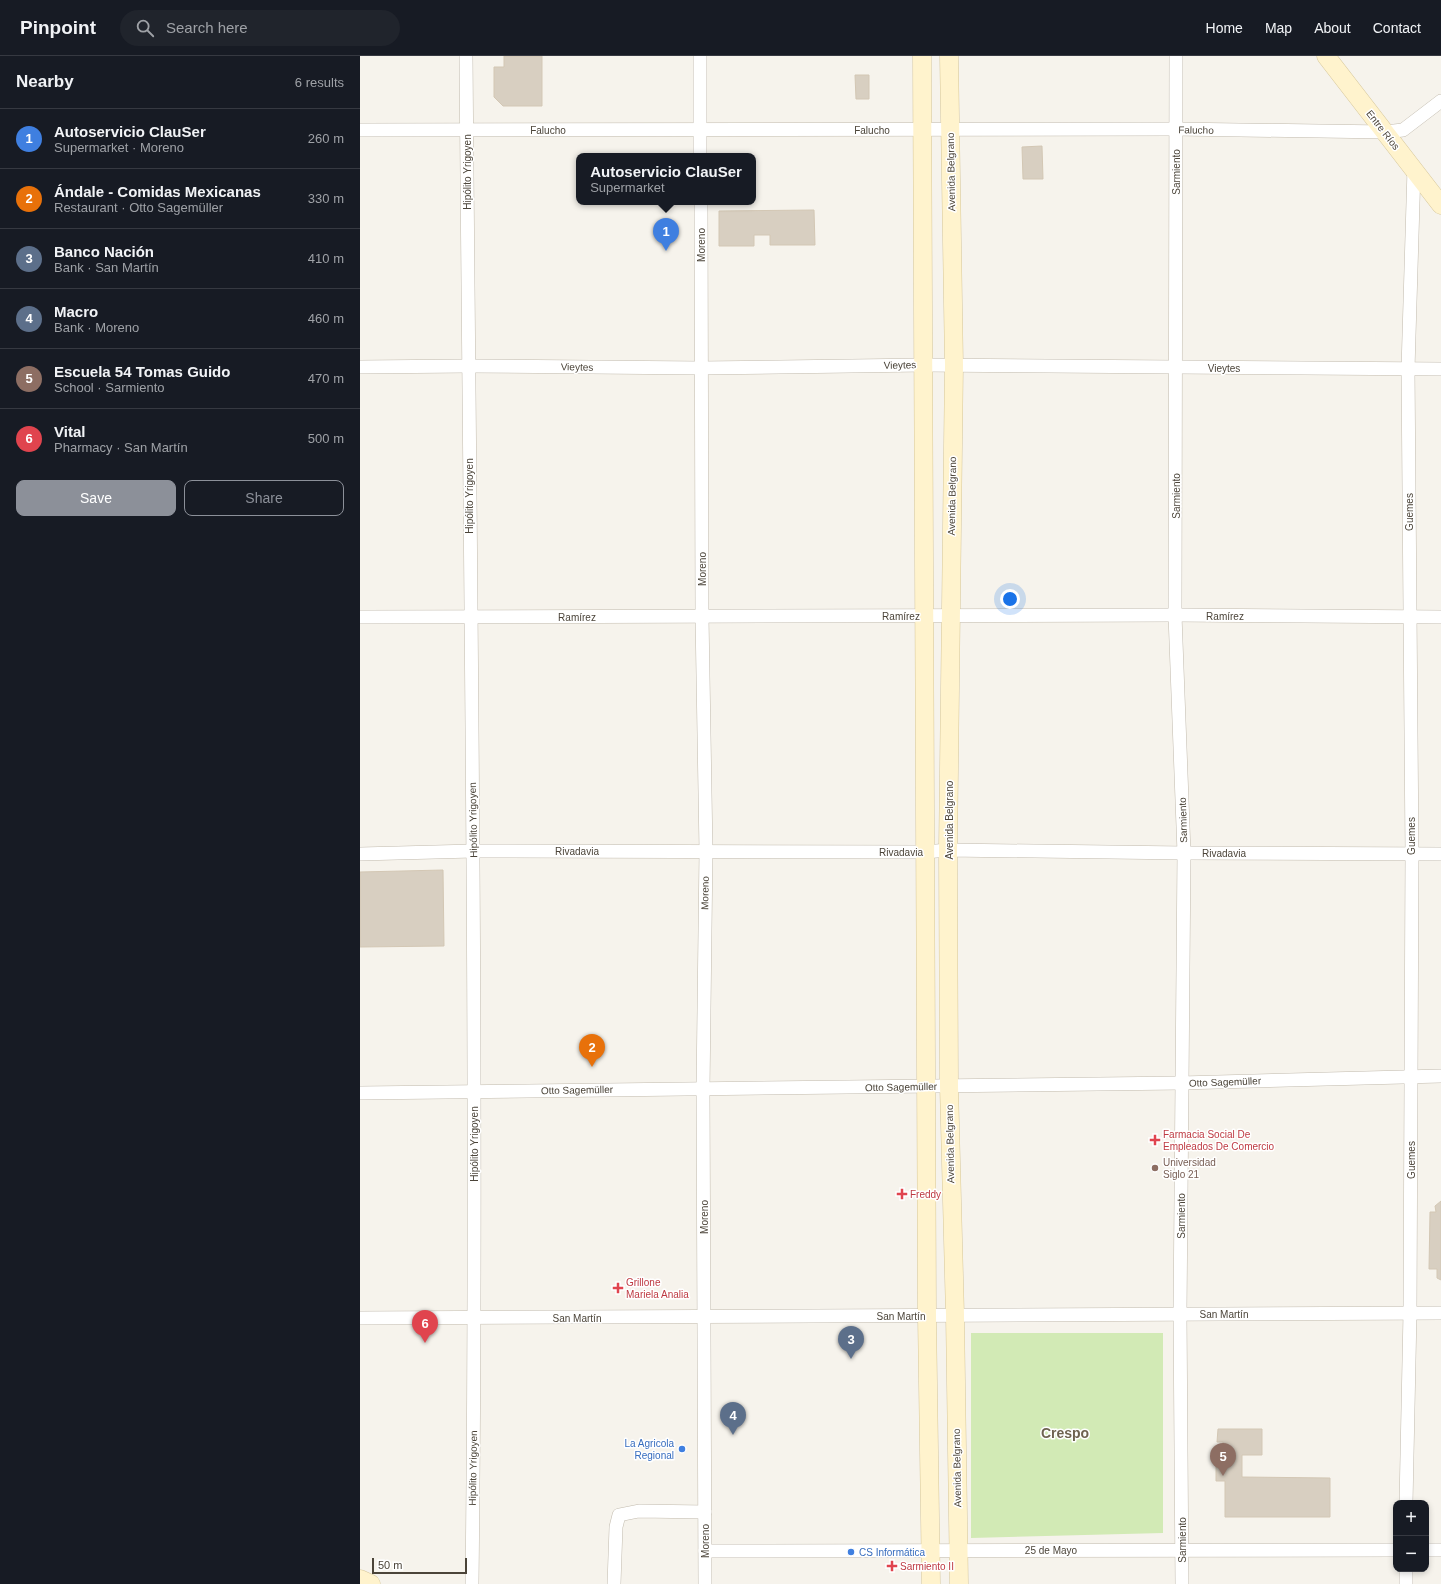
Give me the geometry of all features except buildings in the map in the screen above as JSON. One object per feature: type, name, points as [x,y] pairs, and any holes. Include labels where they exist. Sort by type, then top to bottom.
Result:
[{"type":"street","name":"Hipólito Yrigoyen","points":[[466,56],[473,851],[475,1318],[472,1584]]},
{"type":"street","points":[[700,56],[700,153]]},
{"type":"street","points":[[922,56],[927,1316],[931,1584]]},
{"type":"street","name":"Avenida Belgrano","points":[[949,56],[954,365],[948,850],[949,1086],[955,1315],[958,1584]]},
{"type":"street","name":"Sarmiento","points":[[1176,56],[1175,615],[1184,853],[1180,1314],[1183,1550],[1182,1584]]},
{"type":"street","name":"Entre Ríos","points":[[1326,56],[1441,204]]},
{"type":"street","name":"Falucho","points":[[360,130],[1176,129],[1385,132],[1403,130],[1441,101]]},
{"type":"street","name":"Guemes","points":[[1406,1500],[1410,1313],[1412,853],[1408,369],[1414,169]]},
{"type":"street","name":"Moreno","points":[[701,205],[702,617],[706,851],[703,1089],[705,1584]]},
{"type":"street","name":"Vieytes","points":[[360,367],[468,366],[701,368],[954,365],[1441,369]]},
{"type":"street","name":"Ramírez","points":[[360,617],[1175,615],[1441,617]]},
{"type":"street","name":"Rivadavia","points":[[360,854],[473,851],[925,852],[948,850],[1441,854]]},
{"type":"street","name":"Otto Sagemüller","points":[[360,1093],[1181,1083],[1441,1076]]},
{"type":"street","name":"San Martín","points":[[360,1318],[1441,1313]]},
{"type":"street","points":[[614,1584],[616,1527],[619,1515],[639,1511],[705,1512]]},
{"type":"street","name":"25 de Mayo","points":[[705,1551],[1393,1550]]},
{"type":"street","points":[[1429,1550],[1441,1550]]},
{"type":"street","points":[[1406,1572],[1406,1584]]},
{"type":"street","points":[[360,1579],[371,1584]]},
{"type":"green space","points":[[971,1333],[1163,1333],[1163,1533],[971,1538]]},
{"type":"place","name":"Autoservicio ClauSer","points":[[666,251]]},
{"type":"place","name":"Ándale - Comidas Mexicanas","points":[[592,1067]]},
{"type":"place","name":"Farmacia Social De Empleados De Comercio","points":[[1155,1140]]},
{"type":"place","name":"Universidad Siglo 21","points":[[1155,1168]]},
{"type":"place","name":"Freddy","points":[[902,1194]]},
{"type":"place","name":"Grillone Mariela Analia","points":[[618,1288]]},
{"type":"place","name":"Vital","points":[[425,1343]]},
{"type":"place","name":"Banco Nación","points":[[851,1359]]},
{"type":"place","name":"Macro","points":[[733,1435]]},
{"type":"place","name":"La Agricola Regional","points":[[682,1449]]},
{"type":"place","name":"Escuela 54 Tomas Guido","points":[[1223,1476]]},
{"type":"place","name":"CS Informática","points":[[851,1552]]},
{"type":"place","name":"Sarmiento II","points":[[892,1566]]},
{"type":"district","name":"Crespo","points":[[1065,1433]]}]
